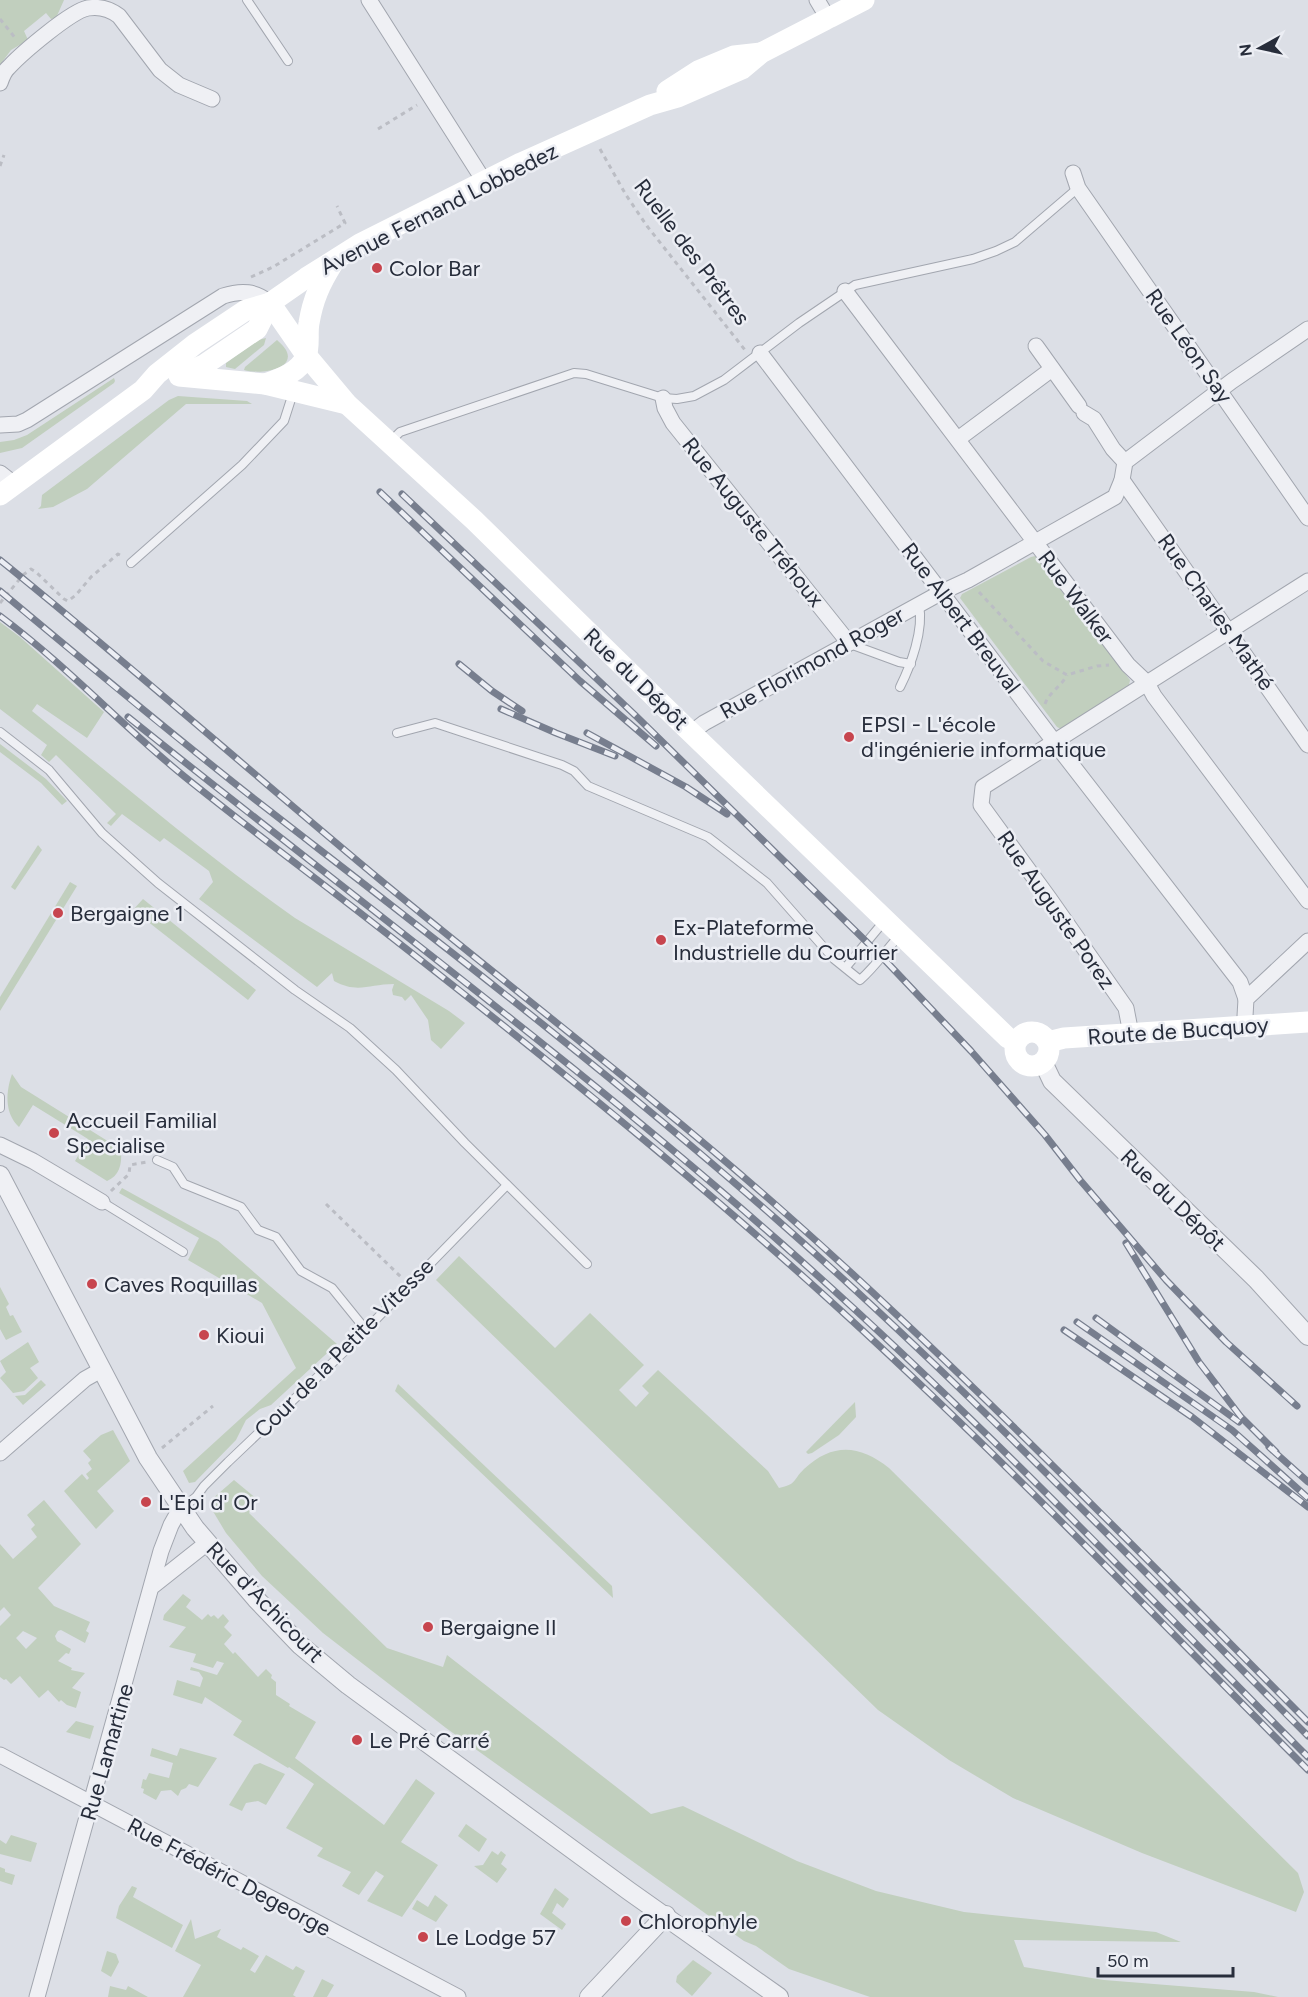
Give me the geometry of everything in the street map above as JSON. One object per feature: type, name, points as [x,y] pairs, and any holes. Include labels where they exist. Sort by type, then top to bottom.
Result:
[{"type":"main road","name":"Avenue Fernand Lobbedez","points":[[142,390],[157,374],[195,344],[246,310],[270,303],[360,244],[484,181],[590,132],[650,105],[678,97],[742,69],[761,53],[864,0]]},
{"type":"main road","points":[[265,384],[285,377],[298,367],[306,356],[308,324],[318,286],[334,261]]},
{"type":"main road","points":[[5,484],[142,390],[204,365],[257,329],[270,303]]},
{"type":"main road","name":"Rue du Dépôt","points":[[270,303],[306,356],[347,404],[474,520],[1008,1038],[1016,1041]]},
{"type":"main road","points":[[178,376],[265,384],[347,404]]},
{"type":"main road","name":"Route de Bucquoy","points":[[1046,1052],[1064,1038],[1308,1022]]},
{"type":"main road","points":[[1032,1032],[1041,1035],[1046,1052],[1034,1067],[1023,1065],[1014,1052],[1016,1041],[1023,1034],[1032,1032]]},
{"type":"street","points":[[369,0],[484,181]]},
{"type":"street","points":[[817,0],[829,20]]},
{"type":"street","points":[[0,83],[8,68],[78,6],[112,11],[119,16],[160,70],[179,85],[212,99]]},
{"type":"street","name":"Rue Léon Say","points":[[1075,181],[1308,518]]},
{"type":"street","name":"Rue Walker","points":[[845,291],[1128,665],[1147,684],[1308,901]]},
{"type":"street","points":[[0,424],[18,424],[92,380],[223,296],[233,293],[259,294],[270,303]]},
{"type":"street","points":[[1036,346],[1081,410],[1094,419],[1113,449],[1125,462],[1308,329]]},
{"type":"street","name":"Rue Albert Breuval","points":[[756,356],[942,592],[1054,742],[1240,982],[1246,999]]},
{"type":"street","points":[[958,439],[1052,369]]},
{"type":"street","name":"Rue Auguste Tréhoux","points":[[663,398],[664,408],[673,423],[849,643]]},
{"type":"street","name":"Rue Florimond Roger","points":[[691,733],[704,723],[942,592],[968,580],[1115,497],[1122,480],[1125,462]]},
{"type":"street","name":"Rue Charles Mathé","points":[[1122,480],[1308,745]]},
{"type":"street","points":[[1054,742],[1308,581]]},
{"type":"street","name":"Rue Auguste Porez","points":[[1054,742],[983,787],[981,805],[1126,1008],[1131,1034]]},
{"type":"street","points":[[1247,1026],[1246,999],[1308,941]]},
{"type":"street","name":"Rue du Dépôt","points":[[1046,1052],[1052,1081],[1256,1279],[1307,1335]]},
{"type":"street","points":[[0,1145],[33,1161],[102,1202]]},
{"type":"street","name":"Rue d'Achicourt","points":[[0,1175],[148,1458],[180,1509],[256,1599],[300,1645],[348,1684],[628,1890],[779,1997]]},
{"type":"street","points":[[0,1453],[86,1379],[101,1370]]},
{"type":"street","name":"Rue Lamartine","points":[[37,1997],[166,1536],[180,1509]]},
{"type":"street","points":[[154,1585],[207,1543]]},
{"type":"street","name":"Rue Frédéric Degeorge","points":[[0,1755],[458,1997]]},
{"type":"street","points":[[589,1997],[666,1915]]},
{"type":"lane","points":[[247,0],[288,61]]},
{"type":"lane","points":[[389,443],[400,432],[574,373],[586,374],[663,398],[677,399],[694,396],[724,380],[845,291],[867,281],[973,259],[996,251],[1023,235],[1075,181]]},
{"type":"lane","points":[[131,563],[242,465],[284,421],[293,392]]},
{"type":"lane","points":[[900,687],[911,664],[921,615],[919,605]]},
{"type":"lane","points":[[849,643],[899,662],[911,664]]},
{"type":"lane","points":[[397,733],[435,723],[562,765],[574,771],[588,786],[708,837],[767,883],[834,959],[861,980],[876,966],[881,956],[901,934]]},
{"type":"lane","points":[[0,732],[49,770],[102,833],[158,883],[295,990],[350,1028],[396,1070],[587,1264]]},
{"type":"lane","points":[[846,968],[886,919]]},
{"type":"lane","points":[[0,1097],[0,1108]]},
{"type":"lane","points":[[156,1160],[173,1167],[184,1184],[241,1207],[258,1230],[276,1237],[301,1271],[332,1288],[366,1330]]},
{"type":"lane","name":"Cour de la Petite Vitesse","points":[[180,1509],[196,1497],[228,1462],[366,1330],[408,1284],[507,1185]]},
{"type":"lane","points":[[102,1202],[183,1252]]},
{"type":"path","points":[[0,19],[25,53]]},
{"type":"path","points":[[378,129],[431,95]]},
{"type":"path","name":"Ruelle des Prêtres","points":[[590,132],[626,195],[647,226],[756,356]]},
{"type":"path","points":[[0,165],[4,155]]},
{"type":"path","points":[[244,280],[273,267],[345,223],[337,206]]},
{"type":"path","points":[[0,603],[23,575],[31,569],[68,601],[118,554],[131,563]]},
{"type":"path","points":[[968,580],[1043,660],[1067,675]]},
{"type":"path","points":[[1039,722],[1047,697],[1062,684],[1067,675],[1097,666],[1128,665]]},
{"type":"path","points":[[102,1202],[129,1174],[130,1165],[156,1160]]},
{"type":"path","points":[[326,1204],[408,1284]]},
{"type":"path","points":[[148,1458],[213,1406]]},
{"type":"green space","points":[[0,0],[64,0],[56,18],[51,19],[46,13],[24,31],[28,40],[11,50],[0,65]]},
{"type":"green space","points":[[266,338],[264,345],[235,369],[226,367],[226,363],[258,340]]},
{"type":"green space","points":[[277,340],[288,356],[286,362],[280,367],[262,372],[244,370],[245,367]]},
{"type":"green space","points":[[114,378],[114,383],[22,448],[0,453],[0,442],[27,435]]},
{"type":"green space","points":[[178,396],[247,401],[252,404],[186,404],[87,489],[53,507],[38,509],[41,506],[42,495],[169,400]]},
{"type":"green space","points":[[1035,556],[1130,680],[1129,685],[1061,729],[1057,727],[960,598],[962,594]]},
{"type":"green space","points":[[0,622],[104,712],[87,738],[37,704],[32,711],[261,894],[295,918],[449,1011],[465,1023],[441,1049],[431,1040],[428,1020],[411,995],[405,1001],[402,997],[393,995],[394,984],[350,987],[334,981],[332,973],[317,987],[199,899],[213,882],[209,871],[164,838],[160,842],[122,814],[111,826],[107,823],[116,814],[56,755],[49,762],[41,755],[47,745],[0,709]]},
{"type":"green space","points":[[0,744],[46,779],[67,801],[62,805],[41,783],[0,752]]},
{"type":"green space","points":[[38,845],[42,850],[15,890],[11,887]]},
{"type":"green space","points":[[70,882],[77,886],[0,1011],[0,997]]},
{"type":"green space","points":[[143,899],[256,990],[248,1000],[133,910]]},
{"type":"green space","points":[[12,1074],[21,1087],[114,1145],[121,1152],[119,1170],[114,1176],[107,1181],[75,1161],[88,1139],[33,1105],[19,1127],[11,1115],[8,1102],[8,1087]]},
{"type":"green space","points":[[122,1188],[218,1241],[337,1344],[271,1405],[260,1409],[246,1420],[236,1440],[195,1482],[189,1483],[183,1471],[296,1368],[262,1303],[188,1260],[199,1238],[119,1193]]},
{"type":"green space","points":[[459,1256],[555,1348],[590,1313],[644,1365],[619,1390],[636,1407],[649,1393],[642,1386],[658,1370],[768,1471],[779,1488],[792,1483],[815,1460],[836,1451],[857,1451],[878,1460],[889,1468],[1298,1873],[1304,1892],[1296,1912],[1142,1853],[1013,1798],[949,1760],[878,1710],[436,1280]]},
{"type":"green space","points":[[0,1287],[9,1304],[6,1307],[10,1316],[13,1315],[22,1332],[6,1340],[0,1329]]},
{"type":"green space","points":[[28,1342],[39,1362],[30,1368],[38,1378],[24,1391],[13,1393],[0,1378],[6,1372],[0,1361]]},
{"type":"green space","points":[[41,1380],[46,1385],[23,1405],[15,1396],[25,1395]]},
{"type":"green space","points":[[398,1384],[612,1586],[613,1598],[395,1391]]},
{"type":"green space","points":[[855,1402],[856,1417],[839,1435],[808,1454],[806,1452]]},
{"type":"green space","points":[[113,1430],[130,1461],[97,1491],[114,1511],[96,1529],[64,1491],[82,1474],[87,1480],[89,1478],[86,1474],[92,1469],[88,1463],[91,1460],[83,1451],[101,1435]]},
{"type":"green space","points":[[234,1480],[257,1499],[249,1513],[387,1648],[443,1667],[447,1655],[651,1814],[683,1806],[797,1861],[876,1891],[964,1912],[1156,1932],[1181,1942],[1014,1940],[1024,1967],[1104,1980],[1254,1992],[1278,1997],[870,1997],[789,1969],[756,1946],[744,1941],[446,1728],[323,1633],[262,1576],[226,1533],[211,1508],[211,1500]]},
{"type":"green space","points":[[44,1500],[81,1544],[38,1588],[54,1606],[90,1622],[86,1631],[89,1633],[85,1643],[61,1630],[55,1636],[57,1641],[71,1649],[69,1654],[66,1653],[58,1661],[72,1668],[71,1670],[85,1673],[72,1688],[81,1692],[76,1708],[61,1700],[59,1702],[48,1690],[39,1698],[20,1676],[11,1684],[0,1677],[0,1626],[11,1615],[4,1607],[0,1611],[0,1544],[13,1559],[37,1537],[31,1529],[35,1525],[27,1515]],"holes":[[[23,1631],[37,1638],[26,1649],[16,1638]]]},
{"type":"green space","points":[[183,1594],[191,1600],[186,1607],[202,1620],[208,1614],[218,1619],[223,1614],[229,1621],[224,1627],[232,1635],[224,1644],[233,1654],[235,1652],[258,1677],[266,1669],[276,1682],[276,1695],[290,1704],[289,1706],[316,1722],[295,1758],[384,1825],[416,1779],[435,1793],[401,1842],[438,1865],[402,1917],[367,1901],[384,1876],[376,1871],[359,1895],[342,1886],[351,1872],[317,1856],[323,1848],[286,1828],[314,1784],[233,1735],[242,1721],[205,1697],[202,1704],[173,1695],[177,1680],[200,1687],[203,1678],[199,1672],[190,1670],[191,1667],[217,1675],[224,1663],[217,1661],[213,1668],[193,1662],[196,1654],[169,1647],[186,1627],[163,1620],[164,1615]]},
{"type":"green space","points":[[76,1721],[94,1726],[90,1739],[66,1732]]},
{"type":"green space","points":[[152,1748],[177,1756],[180,1748],[217,1758],[198,1787],[189,1784],[181,1790],[178,1796],[171,1790],[161,1791],[156,1800],[143,1793],[144,1789],[141,1788],[143,1779],[146,1780],[149,1773],[169,1778],[173,1763],[150,1756]]},
{"type":"green space","points":[[260,1763],[285,1774],[266,1805],[258,1801],[246,1803],[242,1811],[229,1805],[254,1765]]},
{"type":"green space","points":[[466,1824],[487,1839],[479,1852],[458,1836]]},
{"type":"green space","points":[[11,1835],[37,1843],[31,1862],[0,1854],[0,1840],[6,1844]]},
{"type":"green space","points":[[492,1851],[498,1855],[501,1851],[506,1855],[501,1864],[507,1869],[497,1883],[474,1866],[483,1865]]},
{"type":"green space","points":[[0,1867],[5,1869],[5,1872],[15,1875],[12,1885],[0,1881]]},
{"type":"green space","points":[[132,1886],[137,1888],[133,1897],[183,1925],[172,1948],[116,1918],[119,1906]]},
{"type":"green space","points":[[555,1888],[569,1899],[563,1908],[557,1903],[552,1913],[566,1924],[562,1930],[540,1914]]},
{"type":"green space","points":[[435,1895],[448,1905],[436,1922],[412,1909],[417,1900],[428,1907]]},
{"type":"green space","points":[[191,1919],[195,1939],[221,1929],[217,1937],[241,1950],[243,1947],[259,1956],[250,1970],[255,1973],[266,1955],[293,1970],[296,1966],[305,1971],[293,1995],[296,1997],[183,1997],[201,1965],[175,1951]]},
{"type":"green space","points":[[107,1951],[116,1954],[119,1962],[111,1977],[101,1971]]},
{"type":"green space","points":[[693,1960],[712,1973],[692,1996],[676,1982],[677,1976]]},
{"type":"green space","points":[[322,1979],[334,1985],[327,1997],[313,1997]]},
{"type":"green space","points":[[110,1986],[126,1990],[128,1986],[148,1997],[108,1997]]},
{"type":"railway","points":[[380,492],[580,681],[656,746]]},
{"type":"railway","points":[[402,494],[636,716],[881,956],[971,1051],[1045,1135],[1080,1180],[1166,1280],[1226,1342],[1297,1406]]},
{"type":"railway","points":[[0,560],[384,883],[636,1087],[785,1213],[985,1399],[1308,1722]]},
{"type":"railway","points":[[0,591],[224,775],[454,954],[649,1110],[775,1218],[979,1407],[1308,1736]]},
{"type":"railway","points":[[0,616],[48,655],[185,777],[551,1064],[693,1181],[814,1286],[1030,1490],[1308,1770]]},
{"type":"railway","points":[[459,664],[492,691],[522,711]]},
{"type":"railway","points":[[501,709],[615,756]]},
{"type":"railway","points":[[128,717],[540,1041],[702,1174],[781,1243],[917,1367],[983,1431],[1308,1757]]},
{"type":"railway","points":[[587,733],[686,787],[727,814]]},
{"type":"railway","points":[[1126,1243],[1199,1362],[1241,1417],[1276,1452]]},
{"type":"railway","points":[[1096,1318],[1239,1422]]},
{"type":"railway","points":[[1077,1322],[1232,1430],[1308,1498]]},
{"type":"railway","points":[[1064,1330],[1192,1417],[1308,1507]]},
{"type":"railway","points":[[1269,1447],[1308,1482]]},
{"type":"place","name":"Color Bar","points":[[377,268]]},
{"type":"place","name":"EPSI - L'école d'ingénierie informatique","points":[[849,737]]},
{"type":"place","name":"Bergaigne 1","points":[[58,913]]},
{"type":"place","name":"Ex-Plateforme Industrielle du Courrier","points":[[661,940]]},
{"type":"place","name":"Accueil Familial Specialise","points":[[54,1133]]},
{"type":"place","name":"Caves Roquillas","points":[[92,1284]]},
{"type":"place","name":"Kioui","points":[[204,1335]]},
{"type":"place","name":"L'Epi d' Or","points":[[146,1502]]},
{"type":"place","name":"Bergaigne II","points":[[428,1627]]},
{"type":"place","name":"Le Pré Carré","points":[[357,1740]]},
{"type":"place","name":"Chlorophyle","points":[[626,1921]]},
{"type":"place","name":"Le Lodge 57","points":[[423,1937]]}]
